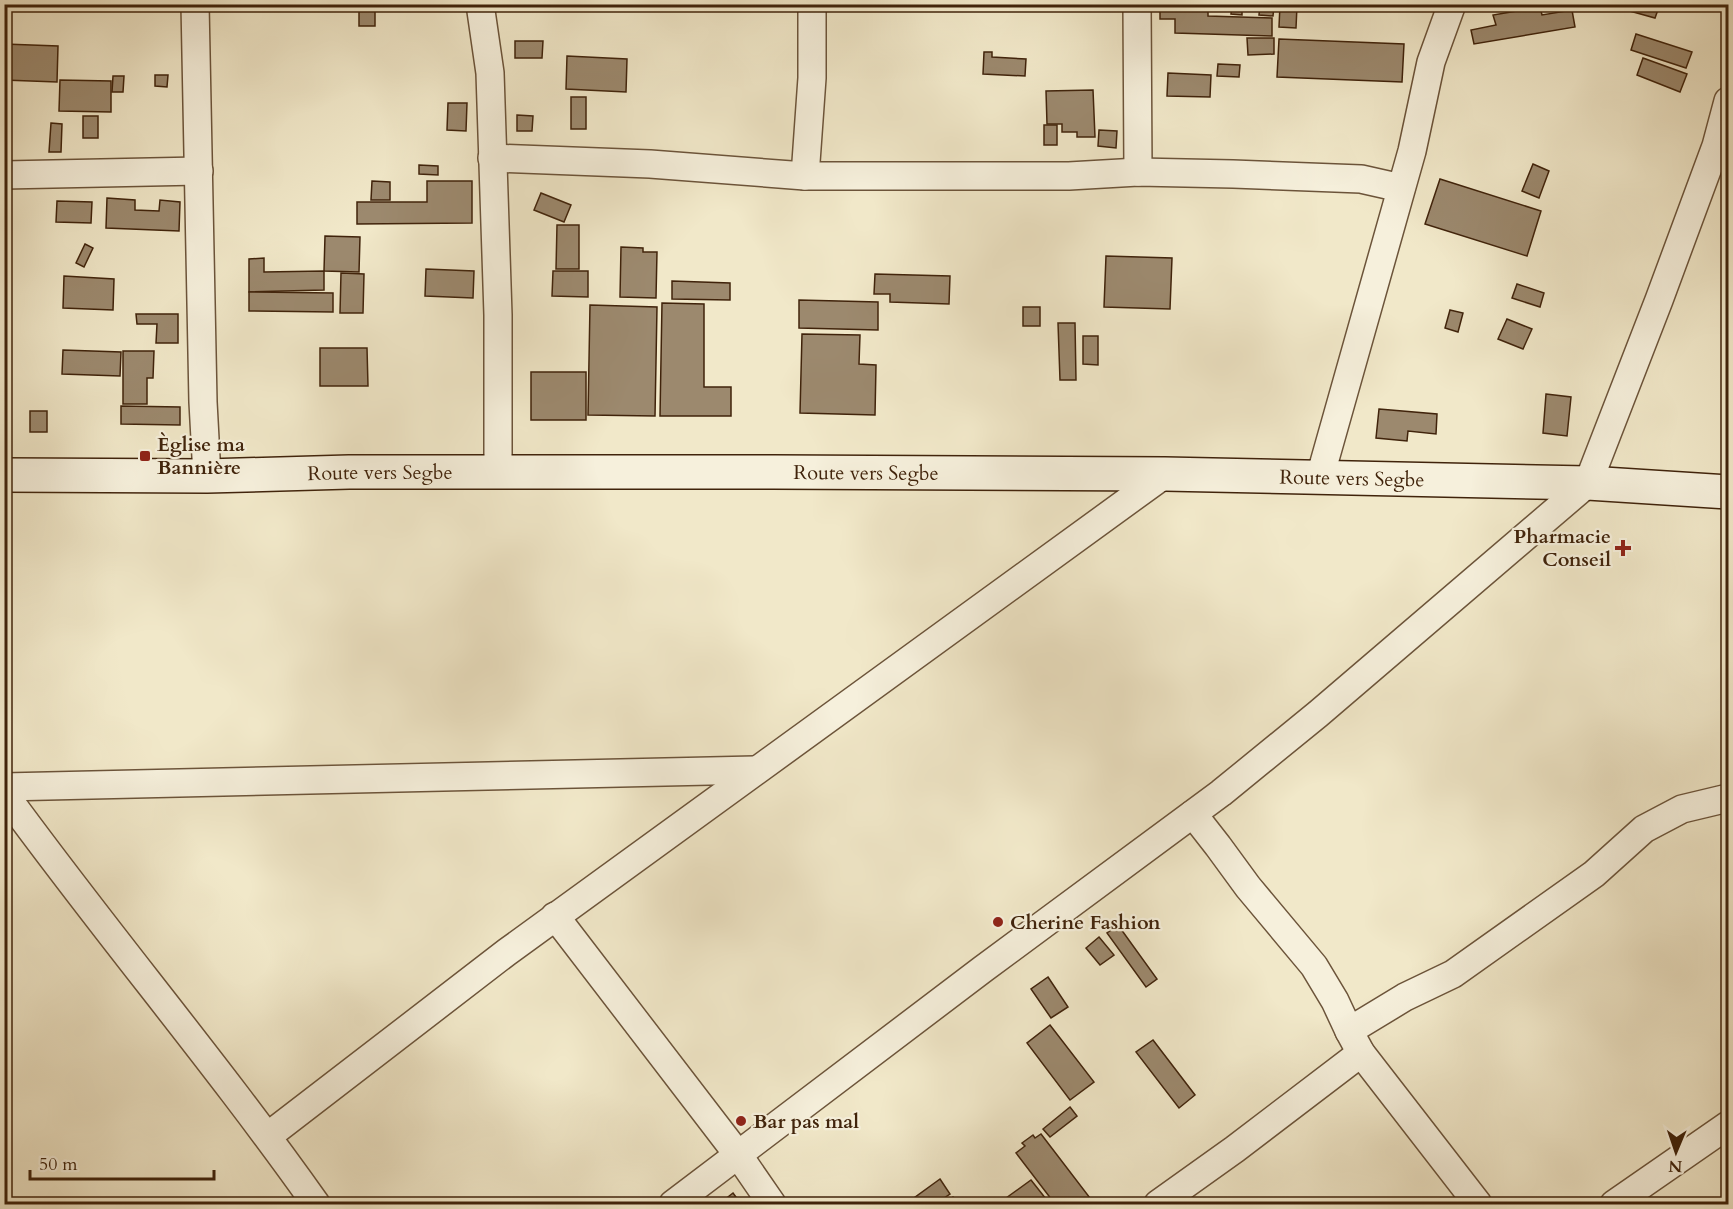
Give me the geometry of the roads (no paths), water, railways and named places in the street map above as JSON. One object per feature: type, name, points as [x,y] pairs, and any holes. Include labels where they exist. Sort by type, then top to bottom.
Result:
[{"type":"main road","name":"Route vers Segbe","points":[[4,475],[207,476],[349,472],[1165,474],[1588,483],[1728,492]]},
{"type":"street","points":[[195,4],[203,402],[207,476]]},
{"type":"street","points":[[480,4],[489,73],[498,315],[498,474]]},
{"type":"street","points":[[805,176],[812,78],[812,4]]},
{"type":"street","points":[[1137,4],[1138,172]]},
{"type":"street","points":[[1320,477],[1412,151],[1431,62],[1452,4]]},
{"type":"street","points":[[673,1204],[1192,814],[1318,714],[1588,483],[1659,300],[1722,147],[1728,101]]},
{"type":"street","points":[[492,158],[650,164],[805,176],[1069,176],[1138,172],[1361,179],[1401,188]]},
{"type":"street","points":[[4,175],[199,171]]},
{"type":"street","points":[[268,1136],[555,916],[1165,474]]},
{"type":"street","points":[[4,787],[755,770]]},
{"type":"street","points":[[4,793],[66,878],[268,1136],[316,1204]]},
{"type":"street","points":[[1158,1204],[1413,993],[1453,974],[1594,874],[1644,828],[1682,809],[1728,798]]},
{"type":"street","points":[[1192,814],[1248,887],[1314,966],[1335,1001],[1355,1042],[1478,1204]]},
{"type":"street","points":[[555,916],[739,1156],[772,1204]]},
{"type":"street","points":[[1614,1204],[1728,1125]]},
{"type":"place","name":"Èglise ma Bannière","points":[[145,456]]},
{"type":"place","name":"Pharmacie Conseil","points":[[1623,548]]},
{"type":"place","name":"Cherine Fashion","points":[[998,922]]},
{"type":"place","name":"Bar pas mal","points":[[741,1121]]}]
